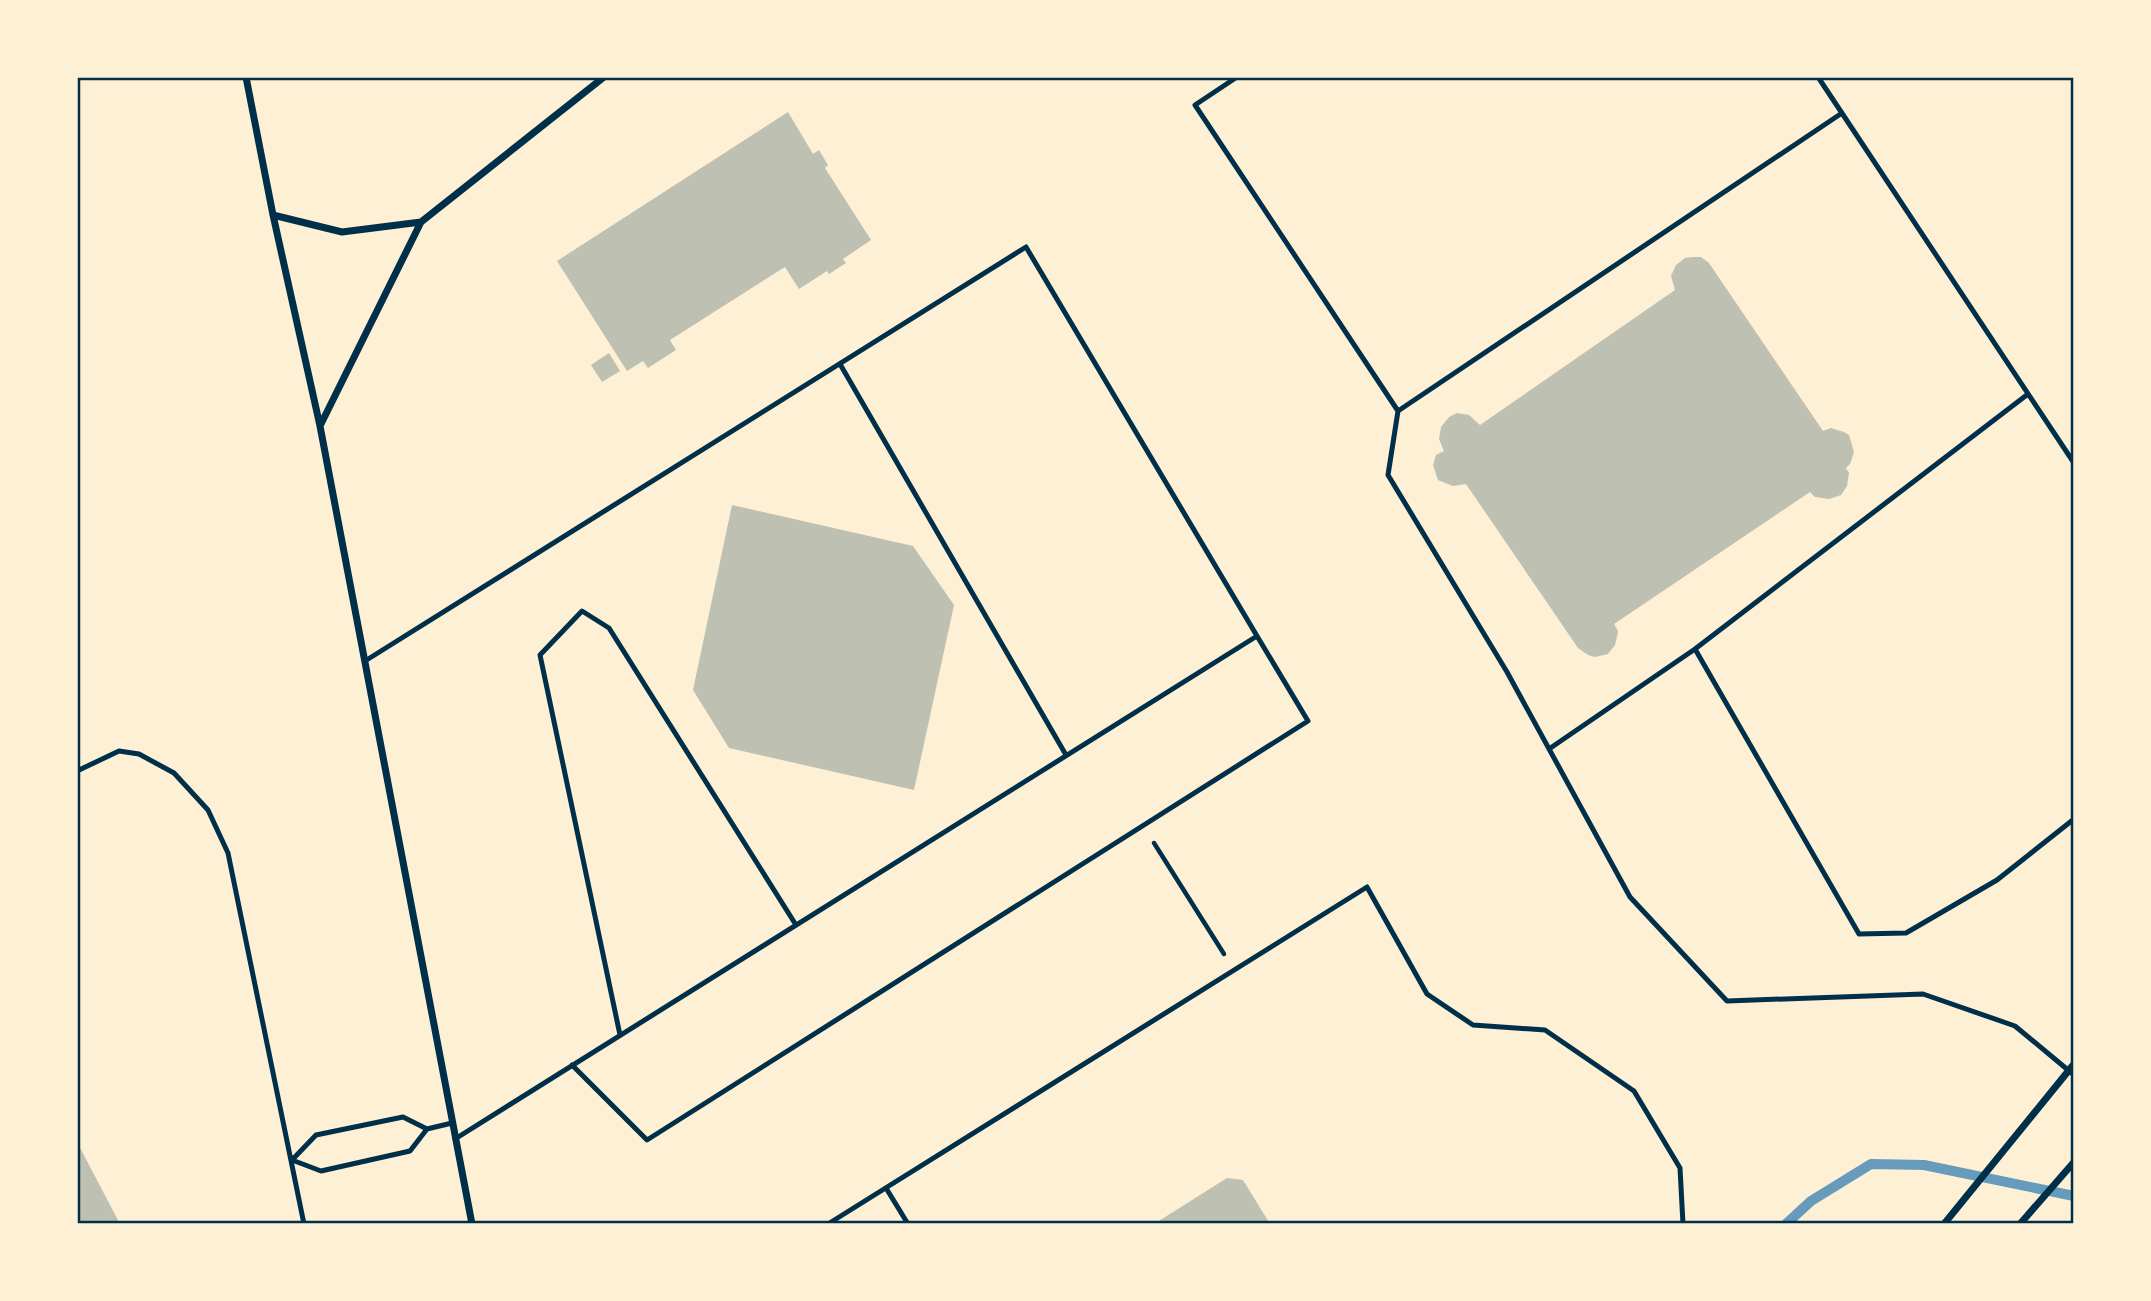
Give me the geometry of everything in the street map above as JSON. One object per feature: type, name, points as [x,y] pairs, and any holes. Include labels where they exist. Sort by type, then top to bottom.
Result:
[{"type":"street","points":[[246,77],[273,215],[320,426],[472,1224]]},
{"type":"street","points":[[320,426],[421,222],[604,77]]},
{"type":"street","points":[[273,215],[342,232],[421,222]]},
{"type":"street","points":[[1944,1224],[2072,1070]]},
{"type":"street","points":[[2020,1224],[2074,1162]]},
{"type":"lane","points":[[1237,77],[1195,105],[1398,411],[1388,475],[1507,672],[1630,897],[1727,1000],[1923,994],[2015,1026],[2072,1070]]},
{"type":"lane","points":[[1818,77],[2074,463]]},
{"type":"lane","points":[[1398,411],[1842,113]]},
{"type":"lane","points":[[365,661],[1026,247],[1308,721],[647,1140],[572,1065]]},
{"type":"lane","points":[[840,364],[1066,755]]},
{"type":"lane","points":[[1549,749],[1695,649],[2028,394]]},
{"type":"lane","points":[[620,1035],[540,655],[582,611],[609,628],[796,925]]},
{"type":"lane","points":[[455,1139],[1257,636]]},
{"type":"lane","points":[[1695,649],[1859,934],[1906,933],[1997,880],[2074,819]]},
{"type":"lane","points":[[77,771],[119,751],[139,754],[174,773],[208,810],[228,853],[304,1224]]},
{"type":"lane","points":[[828,1224],[1367,887],[1427,994],[1473,1025],[1545,1030],[1634,1091],[1680,1168],[1683,1224]]},
{"type":"lane","points":[[292,1160],[316,1136],[404,1117],[427,1129]]},
{"type":"lane","points":[[292,1160],[321,1171],[410,1151],[427,1129],[452,1123]]},
{"type":"lane","points":[[886,1188],[908,1224]]},
{"type":"path","points":[[1143,825],[1234,970]]},
{"type":"building","points":[[788,112],[813,154],[819,150],[828,165],[825,168],[871,240],[843,259],[846,263],[829,274],[827,271],[799,289],[785,267],[670,340],[676,350],[648,368],[643,361],[627,371],[557,261]]},
{"type":"building","points":[[1701,257],[1709,263],[1823,431],[1831,428],[1849,435],[1854,452],[1846,468],[1849,473],[1847,486],[1841,495],[1829,499],[1815,497],[1810,492],[1614,624],[1618,631],[1615,645],[1608,654],[1595,657],[1578,648],[1466,484],[1453,486],[1438,480],[1433,465],[1436,455],[1444,451],[1439,439],[1441,427],[1449,417],[1457,413],[1469,415],[1480,425],[1675,290],[1671,276],[1676,265],[1685,258]]},
{"type":"building","points":[[609,353],[620,371],[602,382],[591,365]]},
{"type":"building","points":[[732,505],[913,546],[954,605],[914,790],[729,748],[693,690]]},
{"type":"building","points":[[77,1142],[120,1224],[77,1224]]},
{"type":"building","points":[[1227,1178],[1243,1180],[1270,1224],[1154,1224]]},
{"type":"waterway","points":[[1786,1224],[1811,1201],[1871,1164],[1924,1165],[2074,1196]]}]
